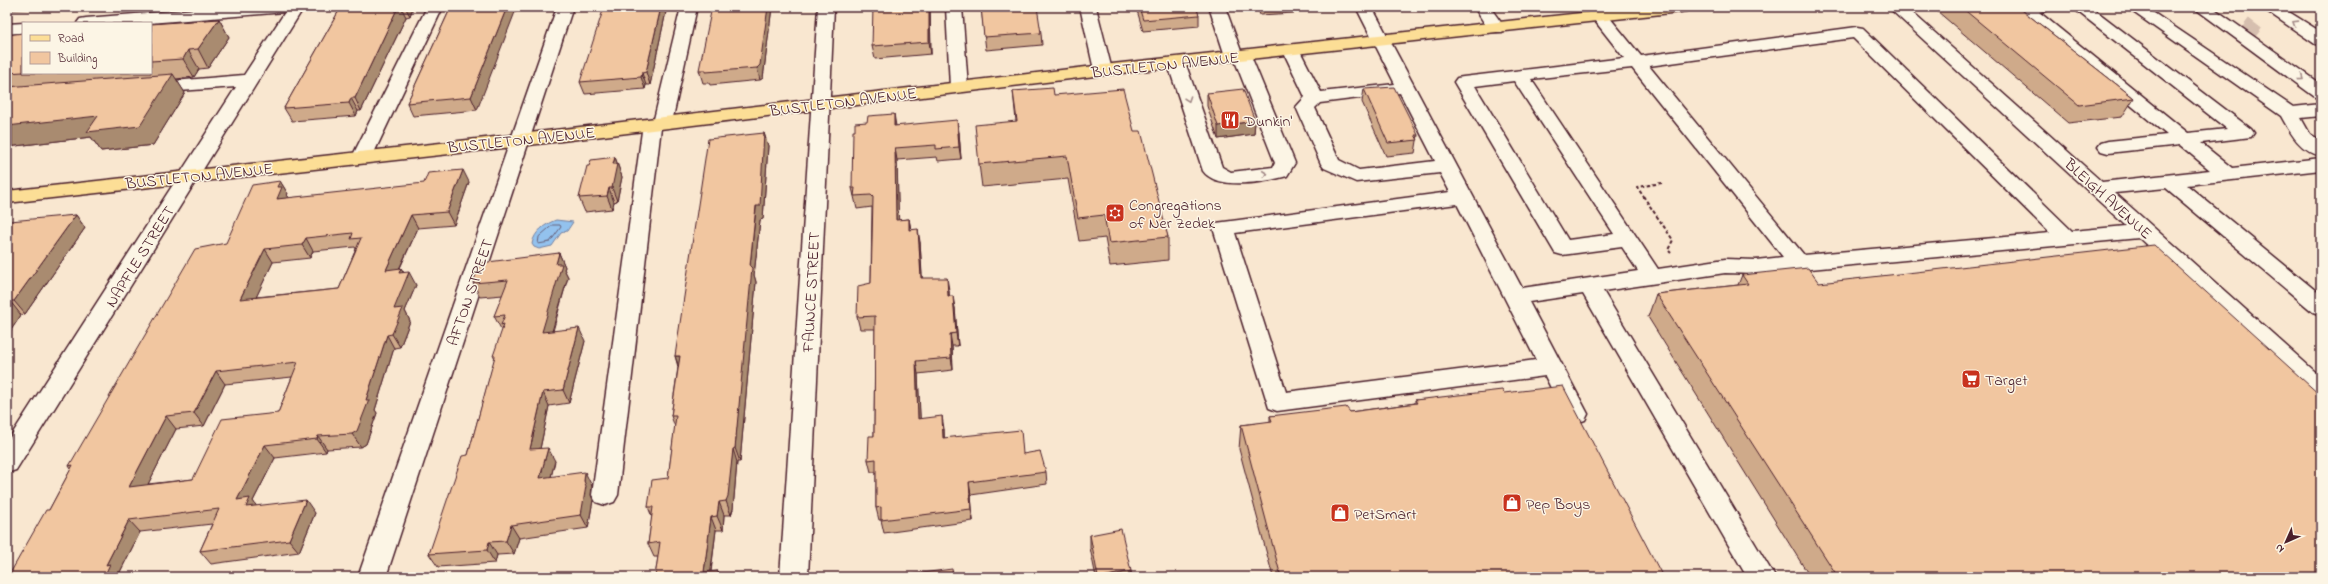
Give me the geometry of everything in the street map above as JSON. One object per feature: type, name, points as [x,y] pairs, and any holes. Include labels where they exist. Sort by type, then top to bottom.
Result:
[{"type":"main road","name":"BUSTLETON AVENUE","points":[[7,197],[522,140],[1103,70],[1496,28],[1596,12],[1680,7]]},
{"type":"street","points":[[98,22],[283,7]]},
{"type":"street","name":"NAPFLE STREET","points":[[7,464],[296,7]]},
{"type":"street","points":[[362,157],[435,7]]},
{"type":"street","name":"AFTON STREET","points":[[372,577],[522,140],[565,7]]},
{"type":"street","points":[[605,495],[658,123],[689,7]]},
{"type":"street","name":"FAUNCE STREET","points":[[794,577],[826,7]]},
{"type":"street","points":[[954,7],[959,87]]},
{"type":"street","points":[[1088,7],[1103,70]]},
{"type":"street","points":[[1176,62],[1213,171],[1228,178],[1280,172],[1285,163],[1217,7]]},
{"type":"street","points":[[1364,7],[1585,430]]},
{"type":"street","points":[[1482,7],[1496,28]]},
{"type":"street","name":"BLEIGH AVENUE","points":[[1896,7],[2321,391]]},
{"type":"street","points":[[2040,7],[2026,9],[2228,175]]},
{"type":"street","points":[[2080,7],[2244,133],[2183,138],[2108,147]]},
{"type":"street","points":[[2134,7],[2289,114],[2302,137],[2321,150]]},
{"type":"street","points":[[2201,7],[2321,93]]},
{"type":"street","points":[[2214,7],[2275,50],[2284,66]]},
{"type":"street","points":[[2269,7],[2321,40]]},
{"type":"street","points":[[1596,12],[1799,263]]},
{"type":"street","points":[[2109,29],[2160,25]]},
{"type":"street","points":[[7,29],[22,28]]},
{"type":"street","points":[[1628,239],[1562,248],[1463,82],[1636,62],[1857,32],[2066,237]]},
{"type":"street","points":[[1292,50],[1315,98]]},
{"type":"street","points":[[1519,75],[1653,276]]},
{"type":"street","points":[[133,89],[250,80]]},
{"type":"street","points":[[1407,88],[1315,98],[1305,107],[1331,164],[1356,176],[1448,166]]},
{"type":"street","points":[[2289,114],[2321,110]]},
{"type":"street","points":[[2099,189],[2321,164]]},
{"type":"street","points":[[2170,181],[2321,307]]},
{"type":"street","points":[[1463,197],[1223,228],[1277,402],[1552,367]]},
{"type":"street","points":[[1515,297],[1725,266],[1756,267],[2066,237],[2144,231]]},
{"type":"street","points":[[1589,286],[1761,577]]},
{"type":"path","points":[[1662,183],[1637,188],[1673,240],[1668,250],[1686,272]]},
{"type":"water","points":[[556,220],[573,222],[567,231],[561,233],[552,246],[539,249],[534,247],[532,244],[533,240],[538,232],[544,226]]},
{"type":"building","points":[[341,7],[398,7],[355,98],[351,98],[349,103],[284,108]]},
{"type":"building","points":[[451,7],[507,7],[471,97],[407,103]]},
{"type":"building","points":[[604,7],[661,7],[646,72],[642,73],[641,77],[580,82]]},
{"type":"building","points":[[712,7],[768,7],[760,65],[757,68],[706,72],[706,70],[699,70]]},
{"type":"building","points":[[873,7],[929,7],[929,42],[872,46]]},
{"type":"building","points":[[981,7],[1037,7],[1041,33],[984,37]]},
{"type":"building","points":[[1139,7],[1196,7],[1199,15],[1143,20]]},
{"type":"building","points":[[1260,7],[1283,7],[1261,9]]},
{"type":"building","points":[[1961,7],[2018,7],[2134,98],[2079,105]]},
{"type":"building","points":[[219,19],[198,49],[188,50],[183,59],[152,61],[152,24]]},
{"type":"building","points":[[22,33],[22,72],[7,73],[7,35]]},
{"type":"building","points":[[173,74],[140,126],[87,132],[98,116],[7,126],[7,87]]},
{"type":"building","points":[[1394,87],[1418,135],[1415,135],[1418,140],[1388,143],[1364,89]]},
{"type":"building","name":"Congregations of Ner Zedek","points":[[1053,88],[1054,95],[1123,89],[1134,131],[1141,131],[1168,237],[1109,243],[1104,215],[1078,218],[1067,156],[979,164],[975,125],[1017,121],[1013,91]]},
{"type":"building","points":[[1243,89],[1255,121],[1218,126],[1207,93]]},
{"type":"building","points":[[894,114],[894,126],[957,120],[959,147],[936,149],[936,145],[895,148],[896,220],[909,219],[909,230],[918,229],[921,278],[947,278],[948,296],[953,296],[956,333],[950,334],[951,358],[916,361],[918,419],[942,416],[943,438],[1021,430],[1023,454],[1040,451],[1046,472],[969,482],[971,509],[881,520],[881,507],[876,508],[876,459],[868,460],[869,436],[874,436],[875,316],[857,317],[858,286],[871,283],[873,197],[871,195],[854,196],[855,188],[852,188],[853,131],[855,131],[855,123],[867,122],[868,116]]},
{"type":"building","points":[[764,133],[760,206],[756,206],[750,266],[752,268],[735,448],[733,449],[728,496],[726,501],[719,502],[717,516],[711,517],[704,572],[718,571],[718,577],[655,577],[660,542],[648,544],[653,507],[648,507],[652,480],[668,478],[676,416],[671,416],[680,356],[675,356],[708,139]]},
{"type":"building","points":[[615,157],[613,164],[617,164],[612,188],[609,188],[607,196],[579,198],[587,166],[589,166],[591,160]]},
{"type":"building","points":[[463,170],[447,212],[411,215],[386,270],[401,268],[399,273],[409,272],[394,309],[403,308],[392,334],[387,335],[366,400],[369,400],[357,431],[352,434],[318,436],[317,439],[265,445],[237,500],[250,498],[246,507],[306,500],[289,540],[200,551],[219,509],[129,520],[106,565],[110,564],[104,577],[8,577],[46,510],[49,510],[73,465],[69,466],[195,249],[226,243],[252,185],[280,181],[277,187],[282,187],[277,199],[424,183],[428,173]],"holes":[[[353,233],[351,239],[361,238],[339,289],[240,299],[265,249],[302,245],[306,238]],[[298,362],[278,413],[222,419],[193,479],[129,487],[166,416],[194,413],[216,371]]]},
{"type":"building","points":[[76,215],[14,301],[10,301],[7,306],[7,225],[10,221]]},
{"type":"building","name":"Target","points":[[2154,245],[2321,396],[2321,577],[1838,577],[1656,294],[1748,284],[1742,275],[1808,268],[1819,283]]},
{"type":"building","points":[[559,253],[556,264],[562,264],[542,332],[579,328],[563,390],[543,392],[530,449],[548,448],[540,478],[585,472],[584,481],[586,486],[581,515],[511,525],[506,541],[489,542],[487,550],[429,554],[462,456],[468,455],[495,356],[493,356],[504,324],[501,325],[505,315],[494,316],[508,280],[473,283],[480,263]]},
{"type":"building","points":[[1563,386],[1663,577],[1281,577],[1241,425],[1272,421],[1270,416],[1346,407],[1350,412],[1417,403],[1415,400],[1502,390],[1504,393]]},
{"type":"building","points":[[1121,529],[1131,571],[1098,577],[1090,535]]},
{"type":"building","points":[[952,569],[953,577],[892,577]]},
{"type":"tunnel","points":[[2243,26],[2256,36]]},
{"type":"place","name":"Dunkin'","points":[[1230,120]]},
{"type":"place","name":"Congregations of Ner Zedek","points":[[1115,213]]},
{"type":"place","name":"Target","points":[[1971,379]]},
{"type":"place","name":"Pep Boys","points":[[1512,503]]},
{"type":"place","name":"PetSmart","points":[[1340,513]]}]
